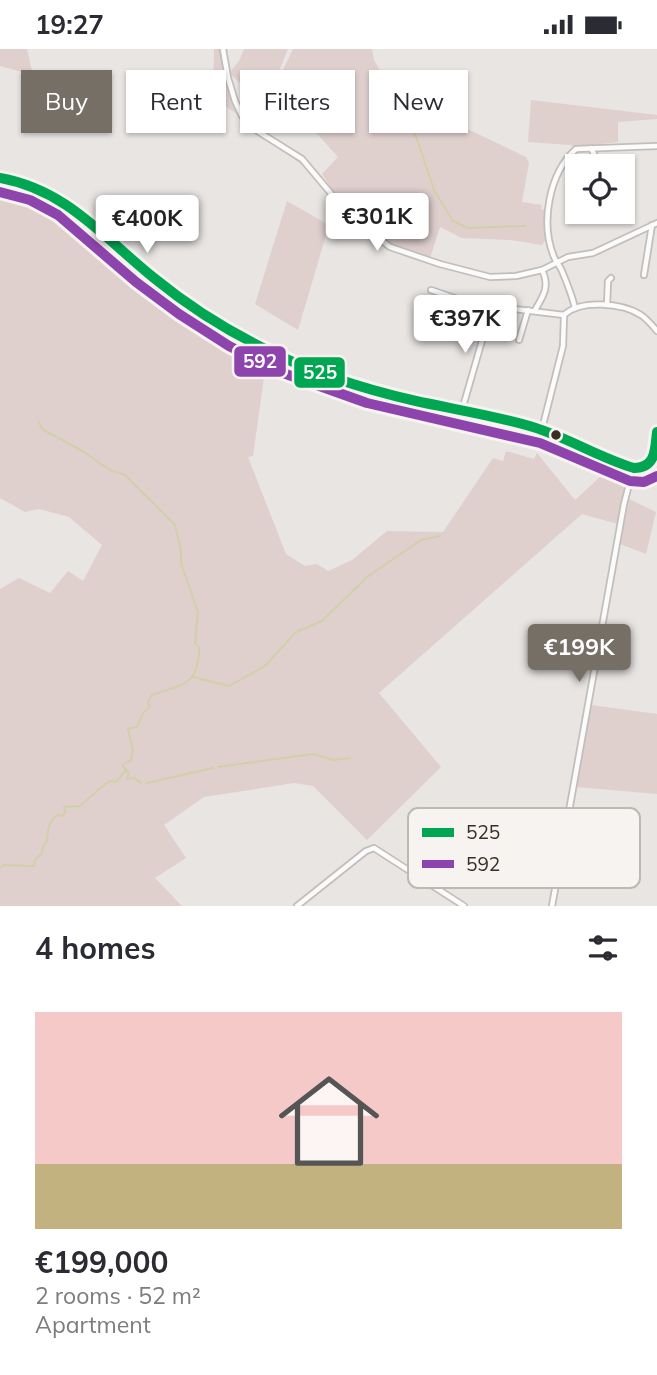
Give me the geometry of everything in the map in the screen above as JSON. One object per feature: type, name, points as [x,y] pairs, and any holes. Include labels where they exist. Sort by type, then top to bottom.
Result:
[{"type":"main road","points":[[0,178],[25,183],[68,204],[177,296],[233,333],[303,366],[352,384],[541,429],[633,469],[647,467],[653,460],[657,432]]},
{"type":"street","points":[[223,49],[228,78],[242,116],[251,127],[302,159],[321,179],[337,203],[390,247],[404,253],[490,277],[516,277],[542,270],[556,261],[593,253],[654,223]]},
{"type":"street","points":[[576,308],[552,248],[548,222],[554,182],[569,155],[576,149],[657,146]]},
{"type":"street","points":[[591,148],[594,154]]},
{"type":"street","points":[[644,275],[654,223]]},
{"type":"street","points":[[535,311],[546,289],[547,282],[542,270]]},
{"type":"street","points":[[607,305],[608,281],[611,278]]},
{"type":"street","points":[[431,291],[472,304],[564,315],[576,308],[607,305],[636,312],[657,331]]},
{"type":"street","points":[[462,410],[492,306]]},
{"type":"street","points":[[519,340],[528,310]]},
{"type":"street","points":[[541,429],[563,346],[564,315]]},
{"type":"street","points":[[570,808],[624,504],[633,469]]},
{"type":"street","points":[[298,906],[366,851],[374,848],[408,870]]},
{"type":"street","points":[[436,888],[464,906]]},
{"type":"street","points":[[552,906],[555,888]]},
{"type":"shaded area","points":[[0,49],[27,49],[32,70],[21,72],[0,66]]},
{"type":"shaded area","points":[[214,49],[220,49],[225,70],[214,70]]},
{"type":"shaded area","points":[[244,49],[288,49],[279,70],[240,70],[240,83],[229,73],[239,61]]},
{"type":"shaded area","points":[[293,49],[372,49],[380,70],[369,70],[369,133],[468,133],[468,129],[526,157],[529,163],[522,202],[542,205],[541,209],[546,210],[547,238],[542,245],[511,240],[462,238],[440,227],[430,258],[380,237],[343,204],[322,174],[338,157],[316,133],[355,133],[355,70],[283,70]]},
{"type":"shaded area","points":[[226,72],[234,103],[240,116],[226,107]]},
{"type":"shaded area","points":[[531,100],[657,115],[657,119],[618,122],[618,142],[575,147],[528,142]]},
{"type":"shaded area","points":[[0,186],[34,194],[68,212],[192,314],[267,356],[253,456],[248,457],[286,554],[305,566],[317,564],[328,571],[352,560],[387,531],[443,532],[493,458],[503,461],[506,451],[534,459],[537,453],[575,500],[613,465],[630,472],[618,524],[582,514],[379,693],[441,767],[367,840],[313,786],[294,783],[204,797],[164,825],[186,858],[155,878],[182,906],[0,906],[0,589],[19,578],[50,593],[68,571],[83,581],[102,545],[69,517],[39,509],[25,512],[0,498]]},
{"type":"shaded area","points":[[287,201],[329,225],[298,330],[255,304]]},
{"type":"shaded area","points":[[629,499],[656,512],[646,554],[620,544]]},
{"type":"shaded area","points":[[591,705],[657,714],[657,794],[577,787]]},
{"type":"waterway","points":[[219,49],[223,67]]},
{"type":"waterway","points":[[226,77],[231,96]]},
{"type":"waterway","points":[[414,133],[434,190],[453,221],[468,228],[525,226]]},
{"type":"waterway","points":[[290,154],[305,166]]},
{"type":"waterway","points":[[327,192],[334,203]]},
{"type":"waterway","points":[[340,209],[345,213]]},
{"type":"waterway","points":[[388,248],[416,258]]},
{"type":"waterway","points":[[0,868],[4,865],[34,866],[47,841],[50,824],[57,815],[63,816],[64,807],[80,806],[105,784],[116,782],[126,770],[122,765],[131,760],[133,750],[128,729],[137,727],[143,713],[150,707],[148,702],[152,695],[188,681],[193,676],[198,660],[199,647],[195,643],[198,612],[181,563],[175,525],[125,475],[110,470],[42,429],[39,422]]},
{"type":"waterway","points":[[193,677],[229,686],[265,666],[296,632],[322,621],[367,577],[421,540],[440,536]]},
{"type":"waterway","points":[[218,767],[313,754],[333,760],[350,758]]},
{"type":"waterway","points":[[147,783],[213,768]]},
{"type":"waterway","points":[[126,770],[129,773],[127,779],[134,778],[141,783]]},
{"type":"transit line","name":"525","points":[[0,178],[24,184],[65,204],[192,307],[247,340],[318,372],[396,396],[526,425],[634,468],[647,465],[650,461],[655,451],[657,432]]},
{"type":"transit line","name":"592","points":[[0,192],[30,200],[58,215],[136,282],[179,314],[229,346],[283,373],[367,403],[540,443],[630,481],[644,482],[657,476]]}]
